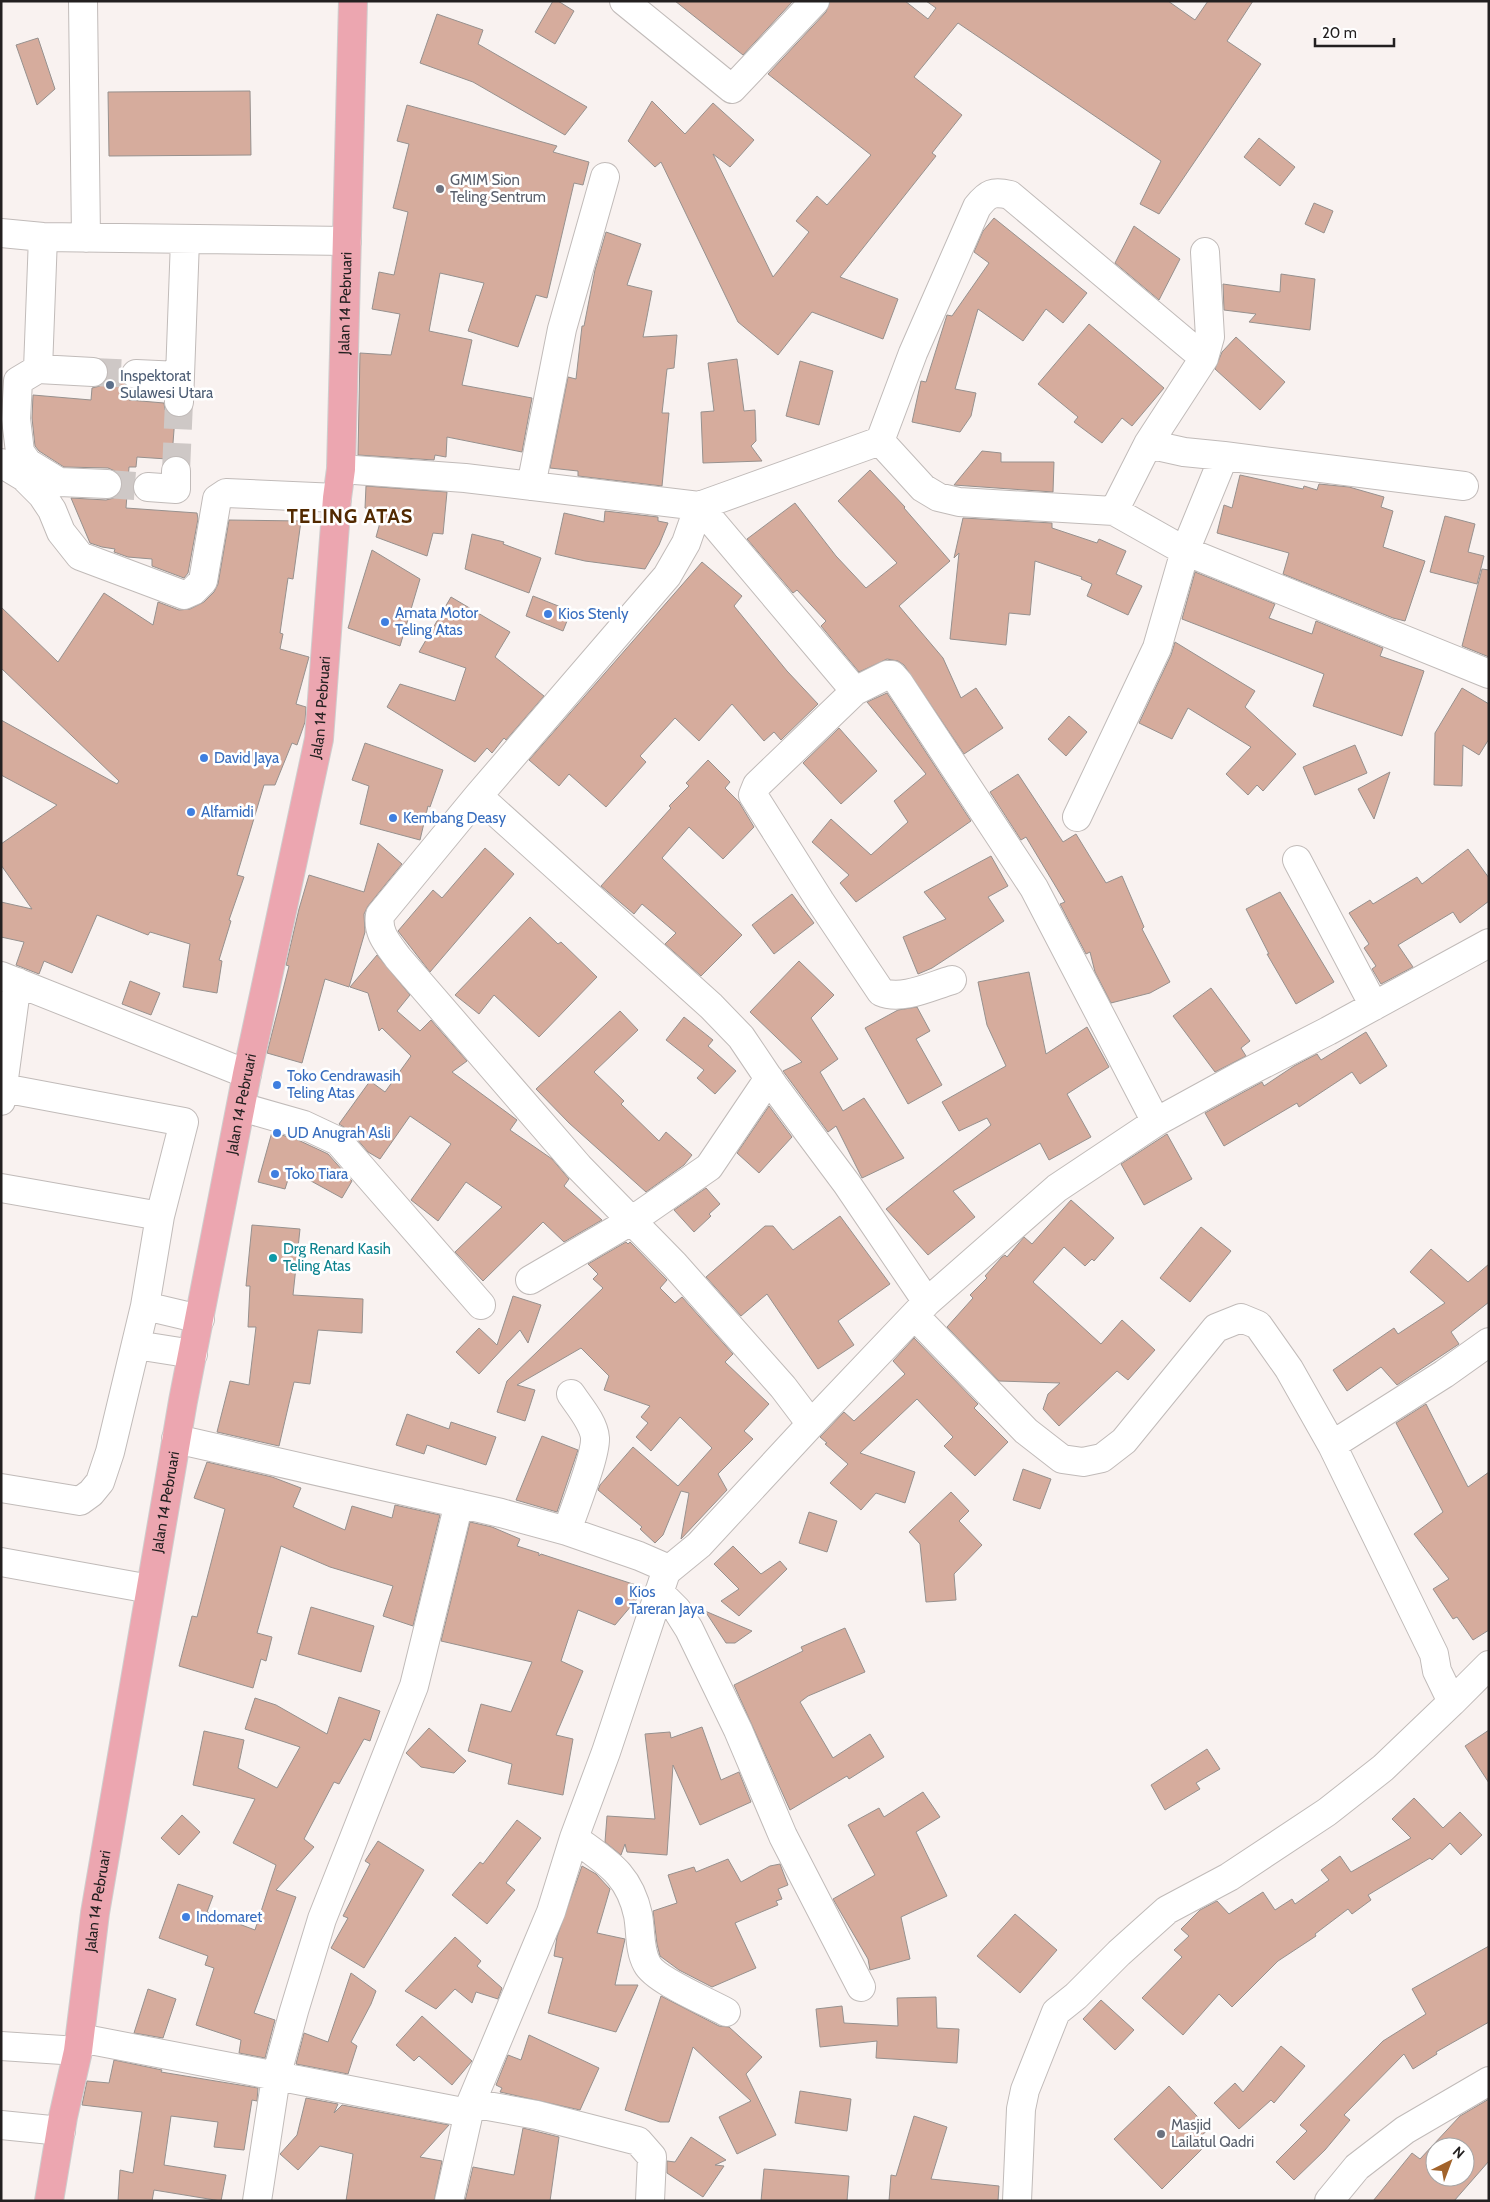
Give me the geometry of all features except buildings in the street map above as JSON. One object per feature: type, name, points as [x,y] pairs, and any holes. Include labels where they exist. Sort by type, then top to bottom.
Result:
[{"type":"main road","name":"Jalan 14 Pebruari","points":[[49,2201],[79,2045],[95,1913],[176,1438],[246,1074],[319,739],[337,498],[341,469],[353,1]]},
{"type":"street","points":[[84,1],[86,238]]},
{"type":"street","points":[[624,1],[732,89],[816,1]]},
{"type":"street","points":[[531,486],[562,329],[605,177]]},
{"type":"street","points":[[341,469],[465,478],[699,506],[880,441],[914,352],[977,208],[985,197],[997,192],[1010,195],[1024,206],[1204,358]]},
{"type":"street","points":[[1,233],[43,237],[86,238],[347,241]]},
{"type":"street","points":[[38,369],[43,237]]},
{"type":"street","points":[[136,374],[179,389],[185,240]]},
{"type":"street","points":[[1114,511],[1148,444],[1204,358],[1210,337],[1205,252]]},
{"type":"street","points":[[93,372],[38,369],[18,382],[16,418],[20,452],[28,463],[59,482],[107,484]]},
{"type":"street","points":[[880,441],[923,488],[938,497],[959,502],[1114,511],[1185,551],[1489,674]]},
{"type":"street","points":[[1148,444],[1184,452],[1464,486]]},
{"type":"street","points":[[1077,817],[1157,648],[1185,551],[1224,456]]},
{"type":"street","points":[[1,463],[24,477],[42,495],[52,510],[61,532],[80,556],[184,595],[193,591],[203,581],[217,499],[222,495],[226,493],[337,498]]},
{"type":"street","points":[[148,487],[176,489],[176,471]]},
{"type":"street","points":[[699,506],[855,691]]},
{"type":"street","points":[[699,506],[686,544],[667,576],[478,796],[380,915],[378,926],[382,937],[398,958],[579,1167],[680,1271],[783,1388],[811,1424]]},
{"type":"street","points":[[952,980],[908,993],[889,995],[881,992],[814,892],[753,795],[757,785],[855,691],[887,675],[892,675],[899,683],[1034,888],[1156,1122]]},
{"type":"street","points":[[478,796],[728,1022],[741,1037],[847,1184],[921,1309],[1026,1431],[1062,1459],[1083,1462],[1102,1458],[1124,1440],[1216,1328],[1241,1318],[1258,1325],[1272,1342],[1332,1445],[1434,1654],[1437,1671],[1452,1702]]},
{"type":"street","points":[[1297,860],[1374,1006]]},
{"type":"street","points":[[663,1582],[921,1309],[1057,1188],[1156,1122],[1489,943]]},
{"type":"street","points":[[1,1488],[80,1501],[91,1493],[100,1482],[110,1452],[136,1345],[145,1306],[160,1216],[184,1122],[2,1094],[9,979],[246,1074]]},
{"type":"street","points":[[530,1280],[631,1221],[709,1167],[769,1078]]},
{"type":"street","points":[[241,1107],[304,1125],[338,1141],[481,1305]]},
{"type":"street","points":[[1,1188],[160,1216]]},
{"type":"street","points":[[145,1306],[200,1319]]},
{"type":"street","points":[[136,1345],[192,1354]]},
{"type":"street","points":[[1332,1445],[1487,1347]]},
{"type":"street","points":[[567,1531],[592,1456],[595,1438],[588,1422],[571,1394]]},
{"type":"street","points":[[176,1438],[458,1502],[567,1531],[662,1566],[663,1582],[606,1752],[574,1838],[551,1912],[469,2108],[449,2201]]},
{"type":"street","points":[[256,2201],[276,2077],[322,1919],[414,1686],[458,1502]]},
{"type":"street","points":[[1,1562],[150,1589]]},
{"type":"street","points":[[663,1582],[689,1629],[738,1730],[782,1836],[861,1987]]},
{"type":"street","points":[[1017,2201],[1021,2109],[1025,2090],[1056,2012],[1076,1996],[1119,1953],[1167,1910],[1229,1878],[1327,1812],[1383,1768],[1489,1666]]},
{"type":"street","points":[[574,1838],[620,1873],[629,1888],[638,1914],[643,1951],[648,1966],[660,1977],[726,2012]]},
{"type":"street","points":[[1,2046],[79,2045],[469,2108],[537,2115],[638,2140],[652,2157],[656,2199]]},
{"type":"street","points":[[1329,2201],[1357,2167],[1405,2130],[1489,2081]]},
{"type":"street","points":[[1,2125],[61,2131]]},
{"type":"tunnel","points":[[93,372],[136,374]]},
{"type":"tunnel","points":[[176,471],[179,402]]},
{"type":"tunnel","points":[[107,484],[148,487]]},
{"type":"place","name":"GMIM Sion Teling Sentrum","points":[[440,189]]},
{"type":"place","name":"Inspektorat Sulawesi Utara","points":[[110,385]]},
{"type":"place","name":"Kios Stenly","points":[[548,614]]},
{"type":"place","name":"Amata Motor Teling Atas","points":[[385,622]]},
{"type":"place","name":"David Jaya","points":[[204,758]]},
{"type":"place","name":"Alfamidi","points":[[191,812]]},
{"type":"place","name":"Kembang Deasy","points":[[393,818]]},
{"type":"place","name":"Toko Cendrawasih Teling Atas","points":[[277,1085]]},
{"type":"place","name":"UD Anugrah Asli","points":[[277,1133]]},
{"type":"place","name":"Toko Tiara","points":[[275,1174]]},
{"type":"place","name":"Drg Renard Kasih Teling Atas","points":[[273,1258]]},
{"type":"place","name":"Kios Tareran Jaya","points":[[619,1601]]},
{"type":"place","name":"Indomaret","points":[[186,1917]]},
{"type":"place","name":"Masjid Lailatul Qadri","points":[[1161,2134]]},
{"type":"district","name":"TELING ATAS","points":[[350,516]]}]
